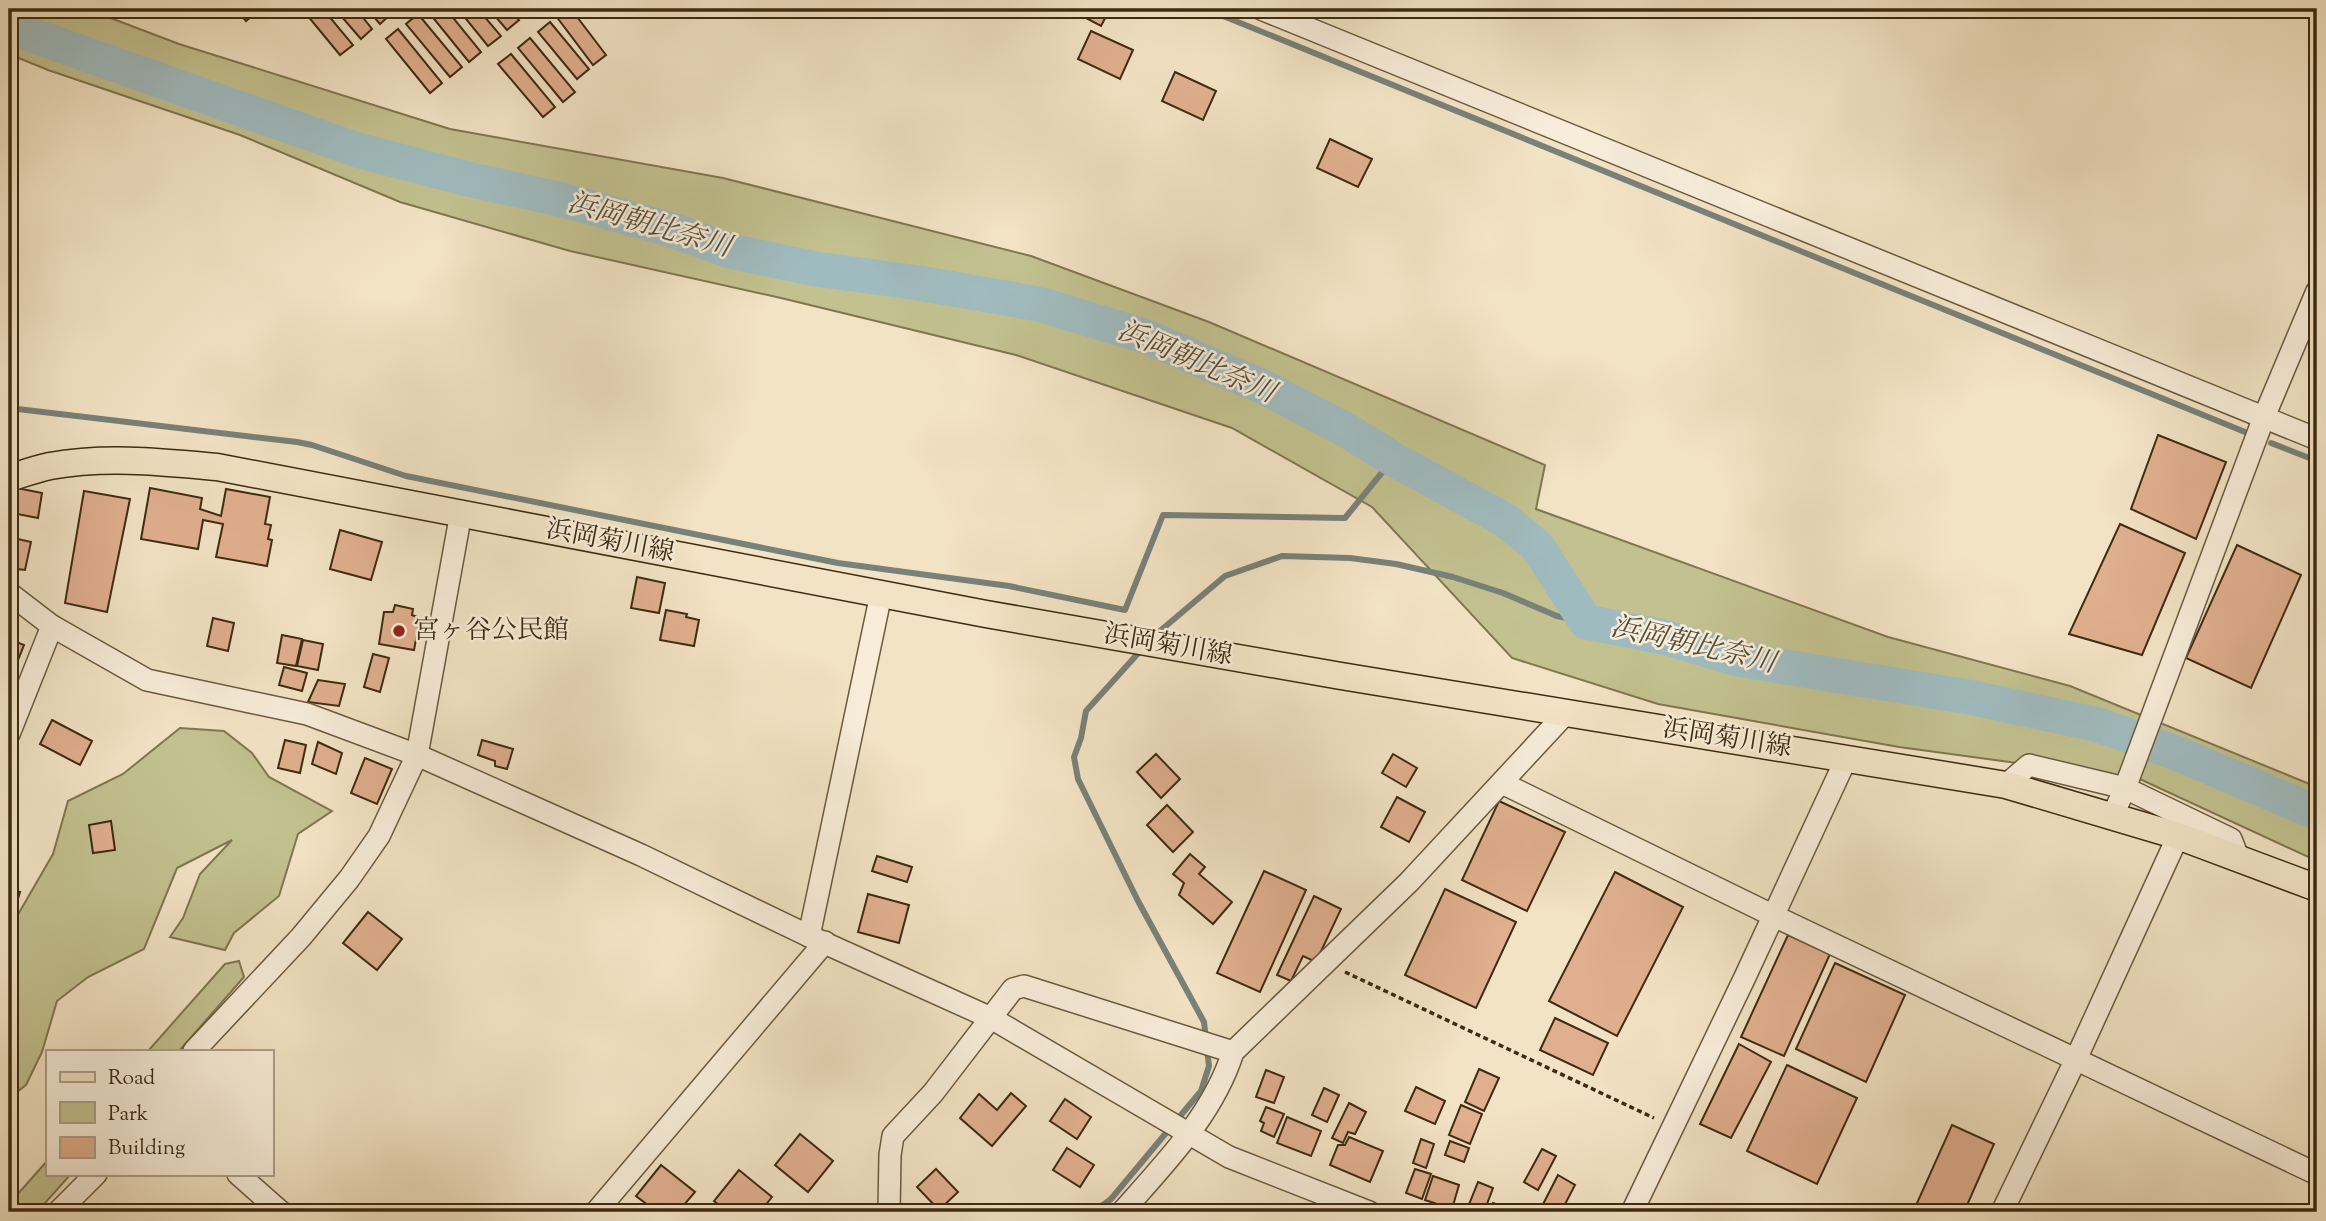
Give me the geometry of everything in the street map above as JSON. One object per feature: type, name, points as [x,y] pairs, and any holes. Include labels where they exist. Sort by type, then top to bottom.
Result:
[{"type":"main road","name":"浜岡菊川線","points":[[9,478],[48,467],[91,461],[155,461],[217,467],[986,614],[2006,785],[2178,836],[2317,888]]},
{"type":"street","points":[[1261,9],[2317,439]]},
{"type":"street","points":[[2113,815],[2264,417],[2317,291]]},
{"type":"street","points":[[195,1050],[301,937],[349,879],[379,836],[417,755],[461,513]]},
{"type":"street","points":[[9,593],[52,626],[148,680],[307,714],[417,755],[641,855],[991,1018],[1229,1157],[1369,1212]]},
{"type":"street","points":[[596,1212],[817,939],[881,594]]},
{"type":"street","points":[[9,734],[52,626]]},
{"type":"street","points":[[1122,1212],[1190,1134],[1224,1080],[1233,1052],[1409,883],[1566,713]]},
{"type":"street","points":[[1632,1212],[1846,759]]},
{"type":"street","points":[[2006,785],[2029,765],[2125,788],[2231,839],[2238,857]]},
{"type":"street","points":[[1503,783],[1774,916],[2317,1174]]},
{"type":"street","points":[[2002,1212],[2077,1059],[2178,836]]},
{"type":"street","points":[[889,1212],[893,1136],[933,1093],[1013,989],[1024,986],[1233,1052]]},
{"type":"street","points":[[58,1212],[94,1176]]},
{"type":"street","points":[[240,1176],[281,1212]]},
{"type":"path","points":[[1327,963],[1672,1127]]},
{"type":"green space","points":[[9,9],[87,9],[179,44],[450,129],[723,178],[1031,256],[1209,322],[1545,465],[1536,509],[1888,637],[2070,686],[2317,787],[2317,861],[2142,780],[1899,747],[1658,704],[1512,658],[1372,507],[1232,428],[1016,355],[781,298],[570,251],[400,202],[240,135],[48,70],[9,54]]},
{"type":"green space","points":[[180,728],[224,731],[252,753],[269,777],[332,811],[298,834],[279,896],[234,933],[225,950],[170,937],[183,918],[200,874],[232,840],[177,868],[144,949],[88,977],[57,1001],[42,1052],[26,1085],[9,1098],[9,930],[53,854],[68,801],[123,774]]},
{"type":"green space","points":[[239,961],[244,977],[180,1050],[149,1050],[225,964]]},
{"type":"green space","points":[[46,1162],[46,1176],[69,1176],[37,1212],[9,1212],[9,1204]]},
{"type":"building","points":[[236,9],[256,9],[258,11],[246,21]]},
{"type":"building","points":[[302,9],[323,9],[353,45],[340,55]]},
{"type":"building","points":[[335,9],[356,9],[372,29],[361,39]]},
{"type":"building","points":[[367,9],[388,9],[392,13],[380,24]]},
{"type":"building","points":[[426,9],[446,9],[481,52],[469,62]]},
{"type":"building","points":[[458,9],[478,9],[501,36],[488,46]]},
{"type":"building","points":[[489,9],[510,9],[519,20],[507,30]]},
{"type":"building","points":[[566,9],[571,9],[606,55],[593,65],[556,16]]},
{"type":"building","points":[[1088,9],[1110,9],[1101,26],[1084,17]]},
{"type":"building","points":[[418,14],[462,67],[450,77],[406,24]]},
{"type":"building","points":[[550,22],[589,69],[577,79],[538,32]]},
{"type":"building","points":[[398,29],[442,83],[430,93],[386,39]]},
{"type":"building","points":[[1091,31],[1133,50],[1120,79],[1078,59]]},
{"type":"building","points":[[530,38],[575,92],[563,102],[518,48]]},
{"type":"building","points":[[511,54],[555,107],[543,117],[498,64]]},
{"type":"building","points":[[1175,72],[1216,91],[1203,120],[1162,101]]},
{"type":"building","points":[[1330,139],[1372,159],[1358,187],[1317,168]]},
{"type":"building","points":[[2158,435],[2226,462],[2196,539],[2131,509]]},
{"type":"building","points":[[17,488],[42,493],[38,518],[12,513]]},
{"type":"building","points":[[150,488],[202,498],[200,509],[221,516],[226,489],[270,497],[265,524],[271,525],[268,539],[272,540],[267,566],[216,557],[223,524],[203,520],[198,549],[141,539]]},
{"type":"building","points":[[84,491],[130,499],[107,612],[65,603]]},
{"type":"building","points":[[2120,524],[2185,553],[2142,655],[2069,634]]},
{"type":"building","points":[[340,530],[382,542],[371,580],[330,569]]},
{"type":"building","points":[[9,537],[31,542],[25,570],[9,564]]},
{"type":"building","points":[[2237,545],[2301,575],[2251,688],[2186,658]]},
{"type":"building","points":[[637,577],[665,583],[659,613],[631,608]]},
{"type":"building","name":"宮ヶ谷公民館","points":[[395,605],[413,609],[412,615],[420,618],[414,650],[379,644],[384,612],[393,612]]},
{"type":"building","points":[[666,610],[687,614],[686,617],[699,620],[694,646],[660,640]]},
{"type":"building","points":[[213,618],[234,623],[228,651],[207,646]]},
{"type":"building","points":[[282,635],[302,639],[296,666],[277,663]]},
{"type":"building","points":[[9,639],[24,645],[16,665],[9,663]]},
{"type":"building","points":[[303,640],[323,644],[318,670],[297,666]]},
{"type":"building","points":[[373,654],[389,658],[380,692],[364,687]]},
{"type":"building","points":[[284,667],[307,673],[302,691],[279,685]]},
{"type":"building","points":[[318,680],[345,684],[339,706],[308,702]]},
{"type":"building","points":[[52,720],[92,741],[80,765],[40,744]]},
{"type":"building","points":[[285,740],[306,745],[300,773],[278,768]]},
{"type":"building","points":[[482,740],[513,749],[507,769],[495,766],[495,761],[478,755]]},
{"type":"building","points":[[318,742],[342,753],[336,774],[312,764]]},
{"type":"building","points":[[1156,754],[1180,779],[1161,798],[1137,772]]},
{"type":"building","points":[[1393,754],[1417,768],[1406,787],[1382,773]]},
{"type":"building","points":[[365,758],[392,769],[377,804],[351,793]]},
{"type":"building","points":[[1397,797],[1425,812],[1409,842],[1381,827]]},
{"type":"building","points":[[1499,801],[1565,832],[1527,911],[1462,880]]},
{"type":"building","points":[[1167,805],[1193,832],[1173,852],[1147,825]]},
{"type":"building","points":[[111,821],[115,850],[93,853],[89,825]]},
{"type":"building","points":[[1190,854],[1205,867],[1199,874],[1232,902],[1213,924],[1179,895],[1184,883],[1173,874]]},
{"type":"building","points":[[877,856],[912,867],[907,882],[872,871]]},
{"type":"building","points":[[1264,871],[1306,890],[1260,992],[1217,973]]},
{"type":"building","points":[[1615,872],[1683,907],[1617,1036],[1549,1001]]},
{"type":"building","points":[[9,889],[20,892],[13,915],[9,913]]},
{"type":"building","points":[[1445,889],[1516,922],[1476,1008],[1405,975]]},
{"type":"building","points":[[868,894],[909,905],[899,943],[858,932]]},
{"type":"building","points":[[1314,896],[1341,909],[1316,962],[1303,956],[1291,981],[1277,975]]},
{"type":"building","points":[[368,912],[402,939],[377,970],[343,943]]},
{"type":"building","points":[[1788,935],[1830,954],[1784,1056],[1741,1037]]},
{"type":"building","points":[[1835,963],[1905,995],[1866,1082],[1796,1049]]},
{"type":"building","points":[[1555,1018],[1608,1043],[1593,1075],[1540,1050]]},
{"type":"building","points":[[1739,1044],[1771,1062],[1731,1138],[1700,1124]]},
{"type":"building","points":[[1787,1065],[1857,1098],[1817,1184],[1747,1151]]},
{"type":"building","points":[[1479,1069],[1499,1078],[1484,1111],[1465,1102]]},
{"type":"building","points":[[1266,1070],[1284,1077],[1274,1103],[1256,1097]]},
{"type":"building","points":[[1416,1087],[1445,1101],[1435,1124],[1405,1111]]},
{"type":"building","points":[[1324,1088],[1339,1095],[1327,1122],[1312,1115]]},
{"type":"building","points":[[1011,1093],[1026,1106],[992,1146],[960,1118],[979,1094],[997,1110]]},
{"type":"building","points":[[1065,1099],[1091,1117],[1077,1139],[1050,1121]]},
{"type":"building","points":[[1349,1103],[1366,1112],[1355,1134],[1348,1132],[1343,1143],[1332,1138]]},
{"type":"building","points":[[1461,1105],[1482,1114],[1470,1144],[1449,1135]]},
{"type":"building","points":[[1266,1107],[1284,1114],[1274,1137],[1261,1131],[1264,1123],[1260,1121]]},
{"type":"building","points":[[1287,1117],[1321,1131],[1311,1156],[1277,1143]]},
{"type":"building","points":[[1952,1125],[1994,1144],[1964,1212],[1913,1212]]},
{"type":"building","points":[[800,1134],[833,1161],[808,1192],[775,1165]]},
{"type":"building","points":[[1349,1137],[1383,1151],[1370,1182],[1330,1165],[1338,1145],[1345,1145]]},
{"type":"building","points":[[1421,1139],[1434,1144],[1426,1168],[1413,1163]]},
{"type":"building","points":[[1450,1141],[1469,1148],[1464,1162],[1445,1155]]},
{"type":"building","points":[[1067,1148],[1094,1165],[1080,1187],[1053,1170]]},
{"type":"building","points":[[1542,1149],[1556,1156],[1538,1190],[1524,1182]]},
{"type":"building","points":[[661,1165],[695,1192],[678,1212],[657,1212],[636,1196]]},
{"type":"building","points":[[936,1169],[958,1192],[939,1210],[917,1187]]},
{"type":"building","points":[[1415,1169],[1431,1174],[1422,1199],[1406,1193]]},
{"type":"building","points":[[739,1170],[772,1197],[760,1212],[728,1212],[714,1201]]},
{"type":"building","points":[[1558,1175],[1575,1185],[1561,1212],[1539,1212]]},
{"type":"building","points":[[1433,1176],[1459,1185],[1452,1209],[1425,1200]]},
{"type":"building","points":[[1478,1182],[1493,1188],[1484,1212],[1466,1212]]},
{"type":"building","points":[[1493,1203],[1516,1212],[1489,1212]]},
{"type":"building","points":[[96,1205],[105,1212],[91,1212]]},
{"type":"waterway","points":[[1206,9],[2245,432]]},
{"type":"waterway","name":"浜岡朝比奈川","points":[[9,27],[357,150],[563,200],[672,230],[730,251],[816,269],[919,283],[1039,304],[1147,337],[1265,388],[1346,430],[1505,520],[1537,546],[1586,622],[1664,637],[1737,659],[1969,697],[2099,725],[2181,755],[2317,813]]},
{"type":"waterway","points":[[9,408],[297,442],[406,476],[838,563],[1009,586],[1125,610],[1163,515],[1345,518],[1393,459]]},
{"type":"waterway","points":[[2271,443],[2317,461]]},
{"type":"waterway","points":[[1154,636],[1225,576],[1282,556],[1350,558],[1396,564],[1453,577],[1503,593],[1557,616],[1586,622]]},
{"type":"waterway","points":[[1142,649],[1086,711],[1074,757],[1078,779],[1138,901],[1204,1022],[1206,1039]]},
{"type":"waterway","points":[[1094,1212],[1111,1199],[1201,1091],[1209,1066],[1207,1050]]},
{"type":"place","name":"宮ヶ谷公民館","points":[[399,631]]}]
